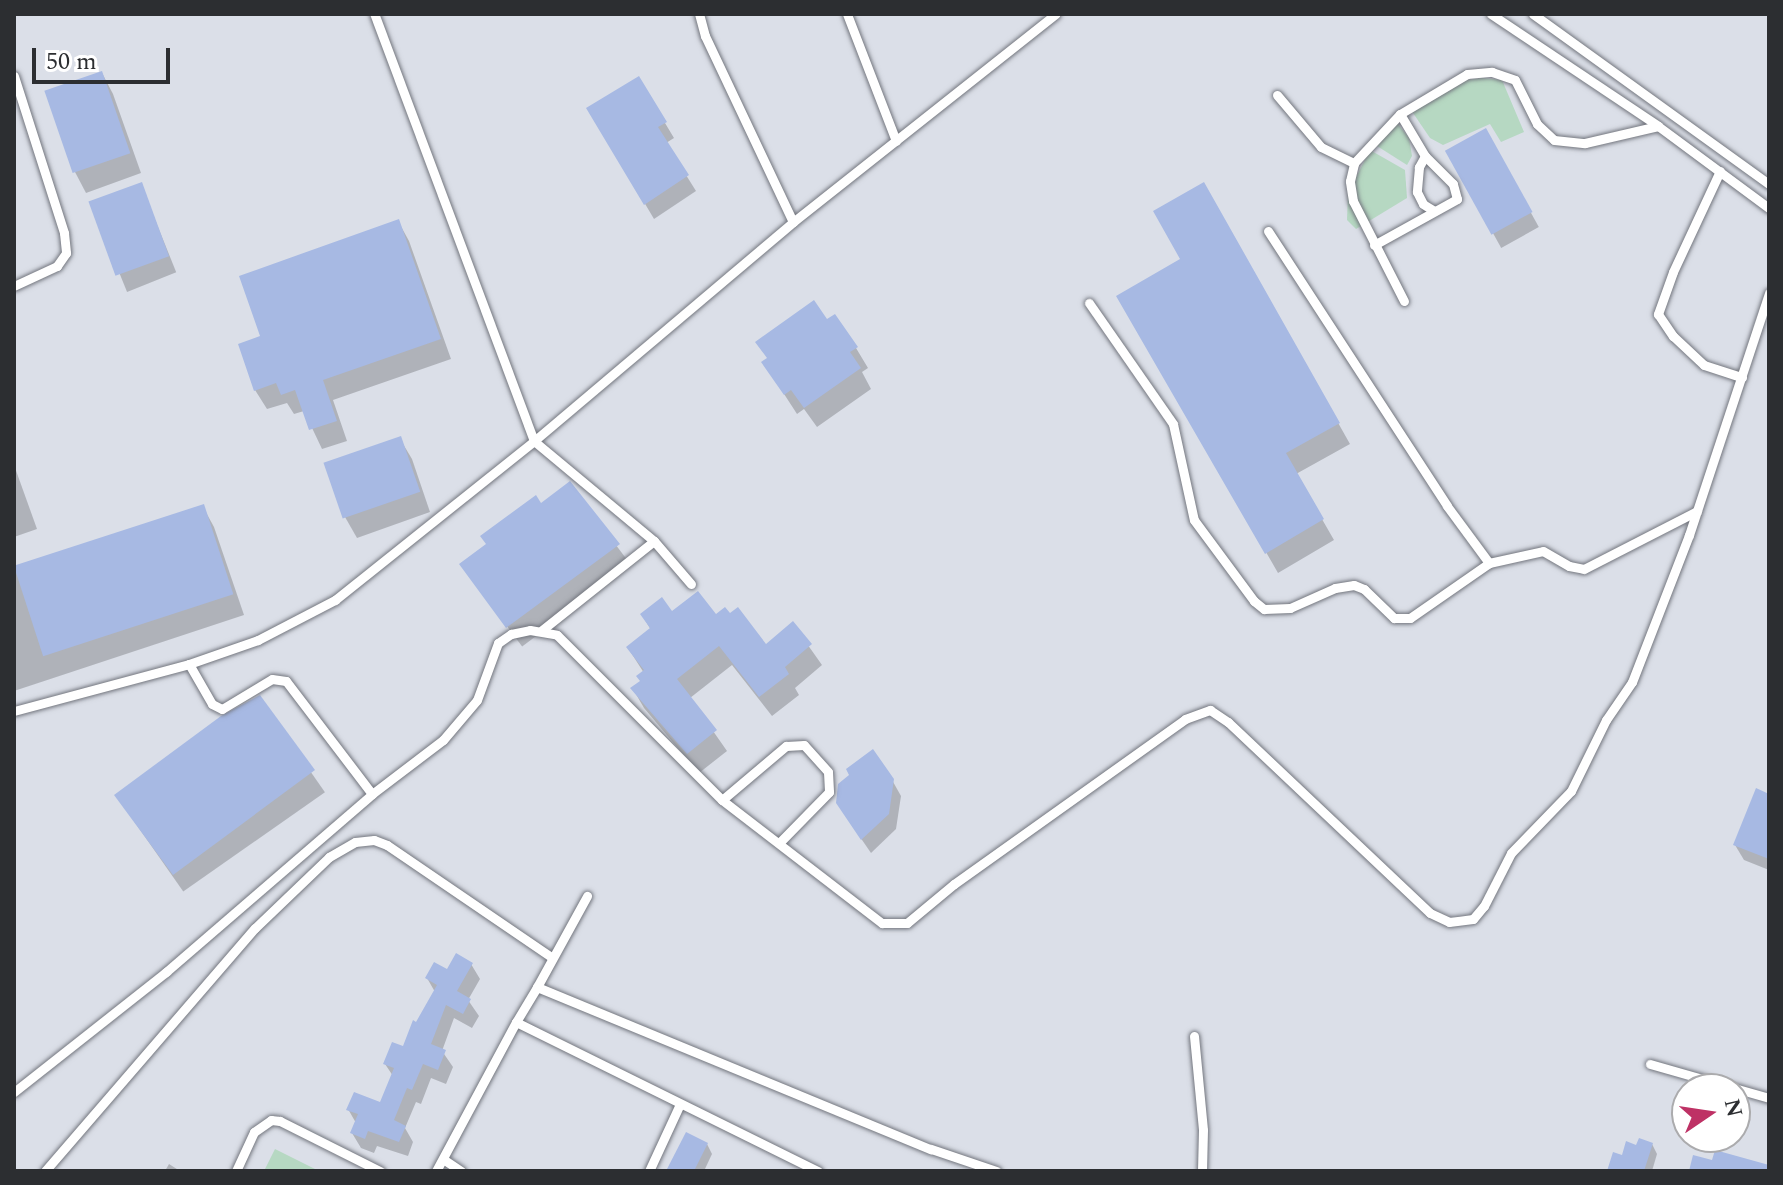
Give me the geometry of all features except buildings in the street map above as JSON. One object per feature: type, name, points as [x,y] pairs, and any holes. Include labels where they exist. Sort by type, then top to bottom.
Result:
[{"type":"lane","points":[[374,14],[534,441],[654,541],[691,584]]},
{"type":"lane","points":[[699,14],[705,36],[793,222]]},
{"type":"lane","points":[[847,14],[896,141]]},
{"type":"lane","points":[[14,711],[189,664],[258,640],[335,600],[534,441],[793,222],[1055,14]]},
{"type":"lane","points":[[1491,14],[1658,126],[1769,208]]},
{"type":"lane","points":[[1533,14],[1769,184]]},
{"type":"lane","points":[[1404,301],[1353,201],[1350,181],[1354,163],[1400,114],[1467,74],[1492,72],[1515,80],[1537,124],[1554,140],[1585,143],[1658,126]]},
{"type":"lane","points":[[14,76],[64,233],[66,253],[57,266],[14,286]]},
{"type":"lane","points":[[1277,95],[1321,147],[1354,163]]},
{"type":"lane","points":[[1374,245],[1457,199],[1458,193],[1425,156],[1400,114]]},
{"type":"lane","points":[[1425,156],[1419,167],[1417,192],[1423,204],[1434,211]]},
{"type":"lane","points":[[1720,171],[1673,272],[1658,314],[1673,336],[1704,365],[1742,377]]},
{"type":"lane","points":[[1268,231],[1447,506],[1489,563]]},
{"type":"lane","points":[[14,1092],[166,972],[372,794],[443,740],[477,700],[498,643],[511,634],[542,630],[557,635],[583,658],[722,800],[780,842],[865,913],[892,925],[907,923],[954,884],[1185,719],[1210,710],[1228,722],[1430,913],[1449,922],[1473,919],[1484,906],[1511,853],[1571,791],[1606,720],[1632,682],[1662,612],[1769,293]]},
{"type":"lane","points":[[1089,303],[1173,424],[1194,520],[1254,601],[1264,609],[1290,608],[1335,588],[1354,585],[1364,589],[1394,618],[1410,618],[1489,563],[1543,551],[1569,566],[1584,569],[1697,511]]},
{"type":"lane","points":[[542,630],[654,541]]},
{"type":"lane","points":[[189,664],[212,704],[222,709],[272,679],[286,681],[372,794]]},
{"type":"lane","points":[[722,800],[786,746],[804,745],[828,772],[829,792],[780,842]]},
{"type":"lane","points":[[45,1171],[255,928],[329,857],[355,842],[374,840],[387,845],[551,957]]},
{"type":"lane","points":[[436,1171],[587,896]]},
{"type":"lane","points":[[537,987],[931,1149],[996,1171]]},
{"type":"lane","points":[[516,1022],[818,1171]]},
{"type":"lane","points":[[1194,1036],[1203,1130],[1202,1171]]},
{"type":"lane","points":[[1650,1064],[1769,1098]]},
{"type":"lane","points":[[649,1171],[680,1104]]},
{"type":"lane","points":[[236,1171],[254,1132],[271,1120],[280,1121],[380,1171]]},
{"type":"lane","points":[[443,1159],[461,1171]]},
{"type":"green space","points":[[1482,78],[1502,80],[1524,132],[1501,142],[1490,124],[1443,145],[1430,138],[1411,110],[1453,82]]},
{"type":"green space","points":[[1397,123],[1409,138],[1412,156],[1407,165],[1377,146]]},
{"type":"green space","points":[[1370,150],[1405,170],[1407,198],[1356,229],[1347,220],[1348,193]]},
{"type":"green space","points":[[275,1149],[319,1171],[264,1171]]}]
